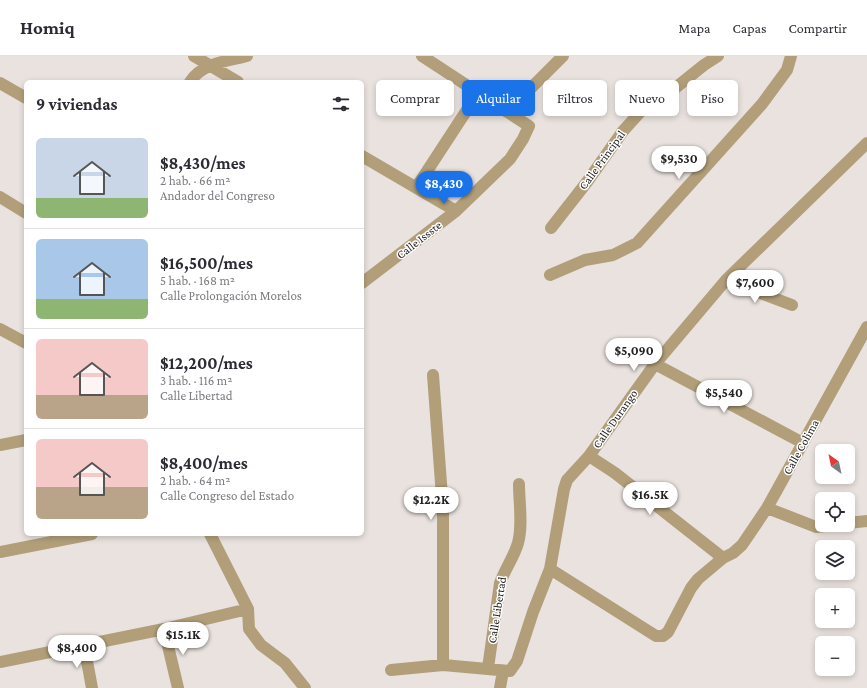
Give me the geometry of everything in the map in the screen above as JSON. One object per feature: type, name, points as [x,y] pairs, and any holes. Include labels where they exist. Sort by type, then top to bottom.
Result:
[{"type":"street","points":[[194,56],[235,80]]},
{"type":"street","points":[[191,80],[209,65],[247,56]]},
{"type":"street","name":"Calle Issste","points":[[422,56],[462,82]]},
{"type":"street","points":[[535,84],[563,56]]},
{"type":"street","name":"Calle Principal","points":[[552,228],[623,131],[642,110],[718,56]]},
{"type":"street","points":[[550,276],[585,260],[613,255],[637,244],[762,104],[787,70],[791,56]]},
{"type":"street","points":[[0,83],[24,97]]},
{"type":"street","points":[[416,188],[463,116]]},
{"type":"street","name":"Calle Issste","points":[[364,281],[456,211],[510,159],[523,140],[529,126],[513,116]]},
{"type":"street","name":"Calle Durango","points":[[500,688],[506,671],[517,661],[533,612],[550,568],[564,489],[567,480],[589,456],[655,364],[726,280],[867,143]]},
{"type":"street","points":[[364,157],[456,211]]},
{"type":"street","points":[[0,197],[24,212]]},
{"type":"street","points":[[726,280],[792,305]]},
{"type":"street","name":"Calle Colima","points":[[550,568],[656,636],[663,636],[668,632],[691,588],[698,579],[723,558],[733,553],[742,545],[768,508],[867,327]]},
{"type":"street","points":[[3,332],[24,342]]},
{"type":"street","points":[[655,364],[804,443]]},
{"type":"street","points":[[433,375],[443,510],[443,665]]},
{"type":"street","points":[[0,446],[24,440]]},
{"type":"street","points":[[589,456],[615,473],[723,558]]},
{"type":"street","name":"Calle Libertad","points":[[488,668],[500,583],[504,571],[511,561],[518,542],[520,522],[519,484]]},
{"type":"street","points":[[768,508],[815,527]]},
{"type":"street","points":[[855,522],[867,521]]},
{"type":"street","points":[[0,552],[82,536]]},
{"type":"street","points":[[211,536],[248,609],[249,629],[261,645],[285,663],[305,688]]},
{"type":"street","points":[[0,662],[164,629],[248,609]]},
{"type":"street","points":[[164,629],[178,688]]},
{"type":"street","points":[[84,645],[92,688]]},
{"type":"street","points":[[391,670],[443,665],[488,668],[506,671]]}]
